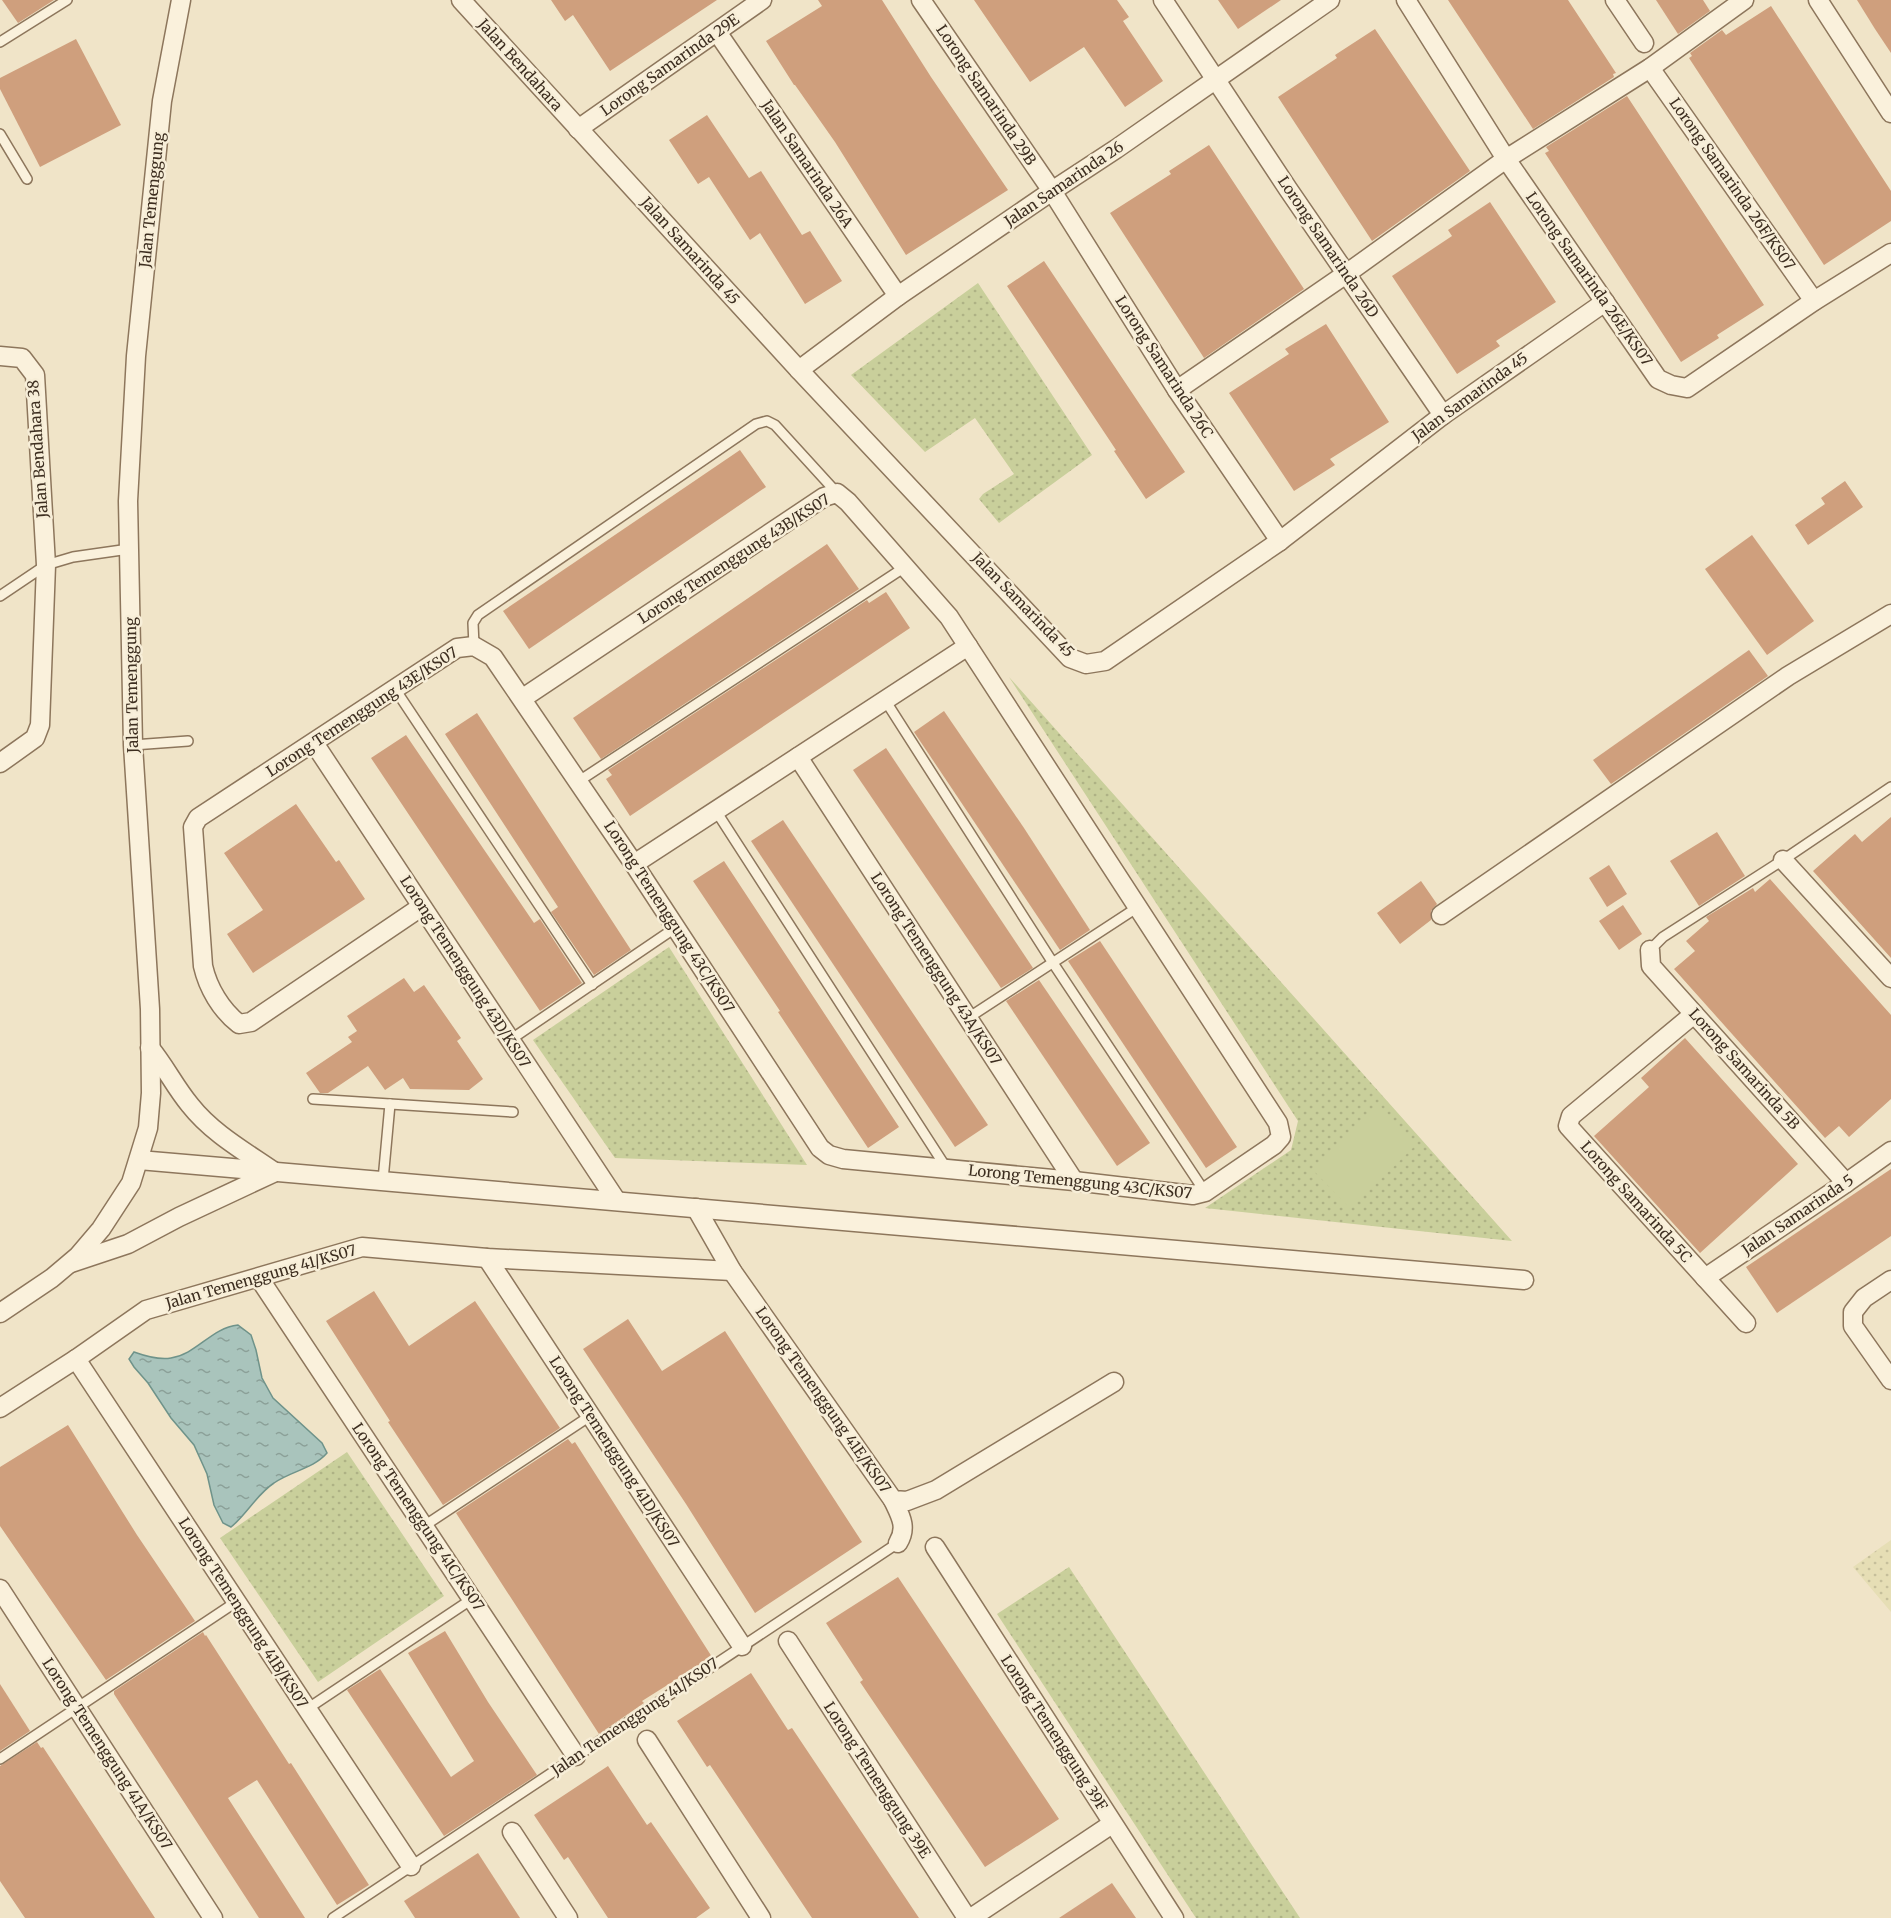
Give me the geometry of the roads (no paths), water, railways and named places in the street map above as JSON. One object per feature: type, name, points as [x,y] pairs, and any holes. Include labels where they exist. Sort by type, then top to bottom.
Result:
[{"type":"street","name":"Jalan Temenggung","points":[[0,1313],[52,1278],[101,1229],[131,1183],[148,1128],[152,1094],[133,745],[128,501],[136,356],[162,101],[181,0]]},
{"type":"street","name":"Jalan Bendahara","points":[[461,0],[579,129]]},
{"type":"street","name":"Lorong Samarinda 29E","points":[[579,129],[762,0]]},
{"type":"street","name":"Lorong Samarinda 29B","points":[[921,0],[1052,191]]},
{"type":"street","name":"Lorong Samarinda 26D","points":[[1163,0],[1443,415]]},
{"type":"street","name":"Jalan Samarinda 26","points":[[799,370],[898,296],[1116,149],[1330,0]]},
{"type":"street","name":"Lorong Samarinda 26E/KS07","points":[[1406,0],[1506,159],[1658,379],[1671,386],[1687,388],[1814,301],[1891,253]]},
{"type":"street","points":[[1615,0],[1644,43]]},
{"type":"street","points":[[1177,390],[1347,274],[1506,159],[1650,68],[1744,0]]},
{"type":"street","points":[[1819,1],[1891,113]]},
{"type":"street","name":"Jalan Samarinda 26A","points":[[717,32],[898,296]]},
{"type":"street","name":"Lorong Samarinda 26F/KS07","points":[[1650,68],[1814,301]]},
{"type":"street","name":"Jalan Samarinda 45","points":[[579,129],[799,370],[1070,658],[1086,664],[1105,661],[1280,540],[1443,415],[1605,302]]},
{"type":"street","name":"Lorong Samarinda 26C","points":[[1052,191],[1177,390],[1280,540]]},
{"type":"street","name":"Jalan Bendahara 38","points":[[0,356],[22,358],[35,375],[46,565],[40,725],[35,738],[0,763]]},
{"type":"street","name":"Lorong Temenggung 43B/KS07","points":[[523,698],[824,496],[837,493],[849,502],[949,617],[968,646]]},
{"type":"street","points":[[1441,915],[1788,676],[1891,614]]},
{"type":"street","name":"Lorong Temenggung 43E/KS07","points":[[421,907],[251,1022],[239,1024],[228,1015],[206,981],[193,827],[198,818],[457,648],[474,646],[493,657],[523,698]]},
{"type":"street","points":[[634,864],[968,646]]},
{"type":"street","name":"Lorong Temenggung 43C/KS07","points":[[523,698],[820,1148],[829,1155],[843,1159],[1193,1195],[1205,1192],[1274,1145],[1281,1137],[1278,1124],[968,646]]},
{"type":"street","name":"Lorong Temenggung 43D/KS07","points":[[314,743],[616,1200]]},
{"type":"street","name":"Lorong Temenggung 43A/KS07","points":[[798,757],[1074,1181]]},
{"type":"street","points":[[1783,860],[1891,978]]},
{"type":"street","name":"Lorong Samarinda 5B","points":[[1650,951],[1652,966],[1846,1183]]},
{"type":"street","name":"Lorong Samarinda 5C","points":[[1694,1014],[1571,1116],[1568,1126],[1746,1323]]},
{"type":"street","points":[[150,1048],[166,1068],[181,1093],[204,1120],[226,1140],[274,1172]]},
{"type":"street","name":"Jalan Samarinda 5","points":[[1705,1278],[1891,1151]]},
{"type":"street","points":[[139,1160],[1524,1280]]},
{"type":"street","points":[[67,1265],[128,1244],[274,1172]]},
{"type":"street","name":"Lorong Temenggung 41E/KS07","points":[[696,1208],[732,1271],[893,1500],[907,1501],[936,1490],[1114,1382]]},
{"type":"street","name":"Jalan Temenggung 41/KS07","points":[[0,1408],[146,1310],[362,1247],[487,1258],[732,1271]]},
{"type":"street","name":"Lorong Temenggung 41D/KS07","points":[[487,1258],[742,1646]]},
{"type":"street","name":"Lorong Temenggung 41C/KS07","points":[[259,1278],[576,1756]]},
{"type":"street","points":[[1891,1280],[1864,1298],[1853,1312],[1853,1326],[1891,1380]]},
{"type":"street","name":"Lorong Temenggung 41B/KS07","points":[[76,1359],[411,1866]]},
{"type":"street","name":"Jalan Temenggung 41/KS07","points":[[893,1500],[903,1519],[903,1534],[898,1542]]},
{"type":"street","name":"Lorong Temenggung 39F","points":[[935,1547],[1174,1918]]},
{"type":"street","name":"Lorong Temenggung 41A/KS07","points":[[0,1589],[213,1918]]},
{"type":"street","name":"Lorong Temenggung 39E","points":[[788,1641],[969,1918]]},
{"type":"street","points":[[646,1740],[761,1918]]},
{"type":"street","points":[[969,1918],[1112,1824]]},
{"type":"street","points":[[512,1832],[568,1918]]},
{"type":"lane","points":[[0,42],[67,0]]},
{"type":"lane","points":[[0,134],[27,179]]},
{"type":"lane","points":[[474,646],[473,623],[478,615],[756,424],[766,421],[775,425],[837,493]]},
{"type":"lane","points":[[0,596],[46,565],[73,557],[129,549]]},
{"type":"lane","points":[[579,782],[905,567]]},
{"type":"lane","points":[[395,689],[592,985]]},
{"type":"lane","points":[[885,700],[1053,963],[1205,1192]]},
{"type":"lane","points":[[133,745],[188,741]]},
{"type":"lane","points":[[1650,951],[1663,937],[1891,787]]},
{"type":"lane","points":[[716,811],[947,1169]]},
{"type":"lane","points":[[968,1018],[1138,907]]},
{"type":"lane","points":[[510,1040],[675,928]]},
{"type":"lane","points":[[312,1100],[513,1112]]},
{"type":"lane","points":[[383,1180],[390,1104]]},
{"type":"lane","points":[[424,1526],[590,1416]]},
{"type":"lane","name":"Jalan Temenggung 41/KS07","points":[[333,1918],[898,1542]]},
{"type":"lane","points":[[307,1709],[472,1599]]},
{"type":"lane","points":[[0,1759],[236,1602]]},
{"type":"water","points":[[238,1325],[251,1335],[262,1378],[273,1398],[322,1443],[327,1453],[315,1463],[281,1479],[268,1488],[231,1527],[223,1523],[214,1505],[207,1474],[194,1445],[171,1418],[129,1359],[134,1352],[162,1358],[180,1356],[220,1331]]}]
